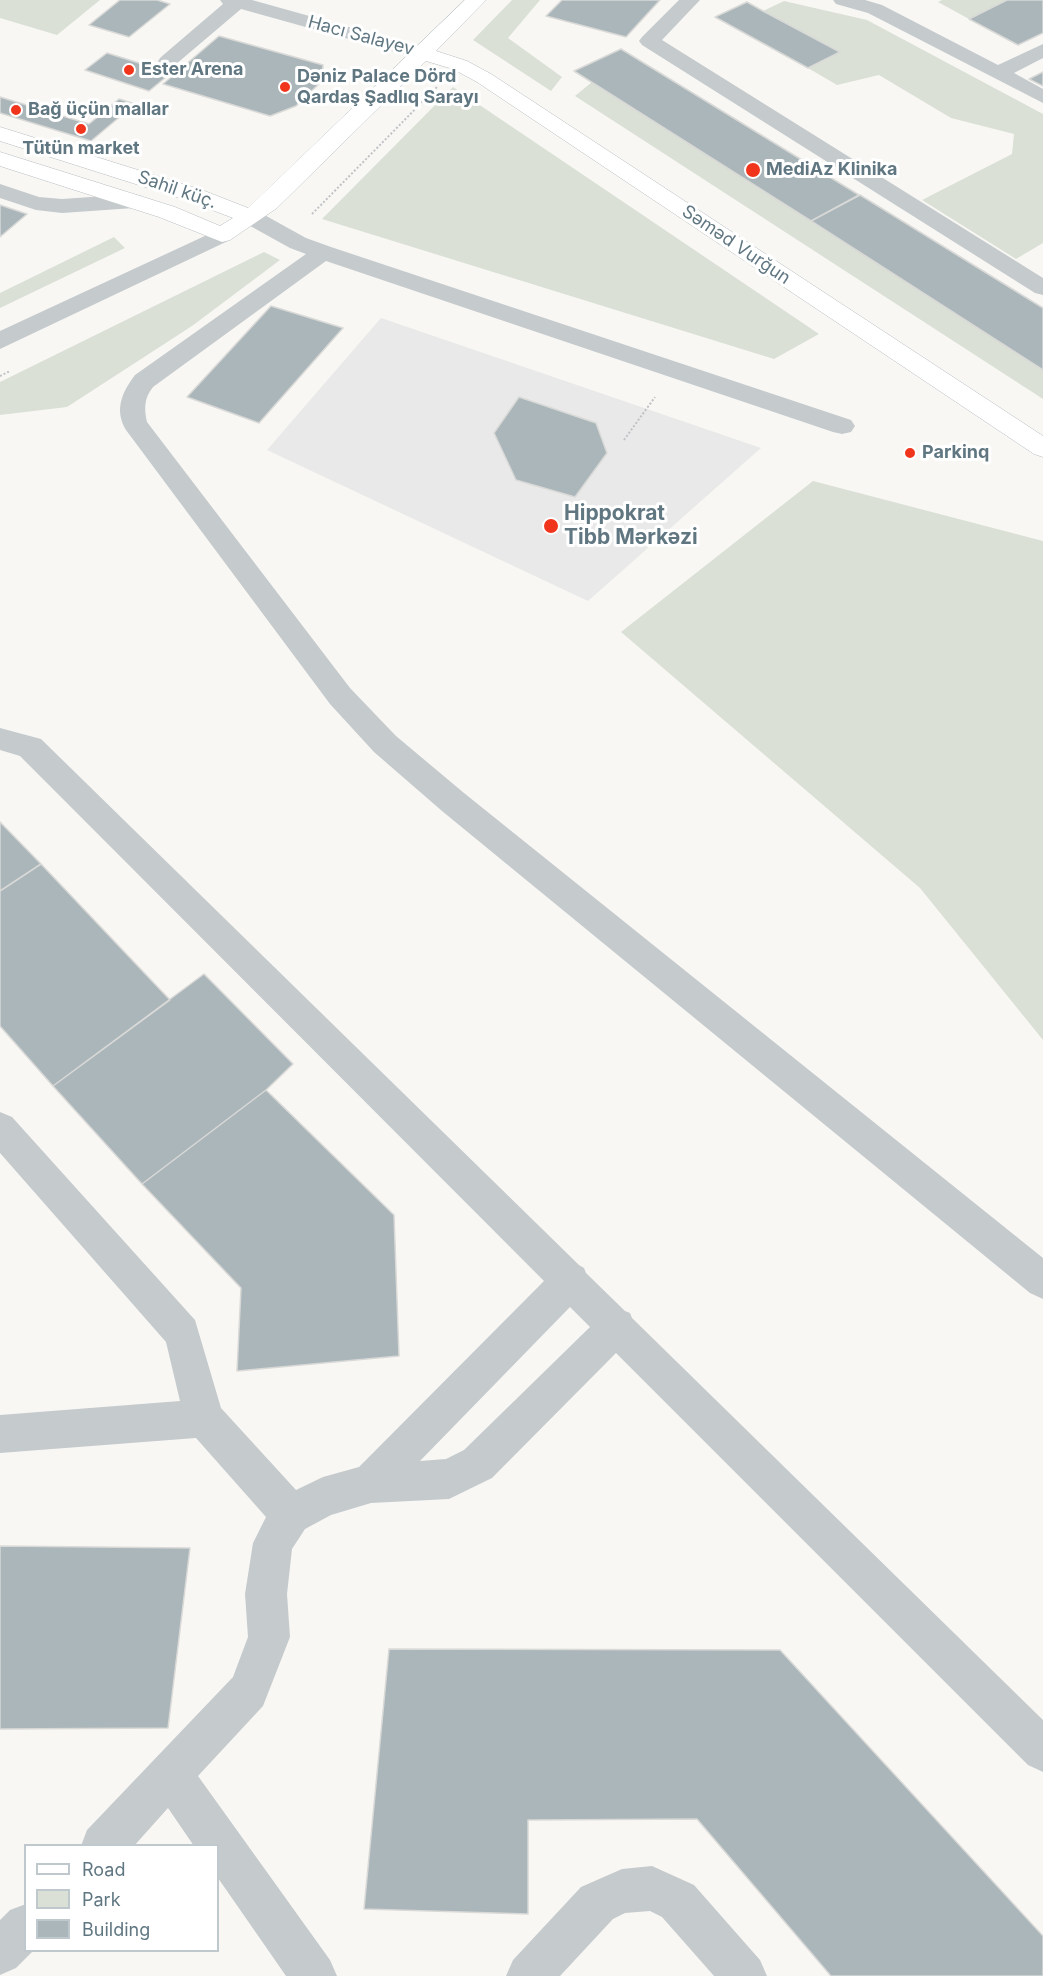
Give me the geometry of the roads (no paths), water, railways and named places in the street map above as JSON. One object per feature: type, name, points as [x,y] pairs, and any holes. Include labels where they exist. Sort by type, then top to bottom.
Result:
[{"type":"main road","points":[[222,235],[269,203],[424,54],[476,0]]},
{"type":"main road","name":"Səməd Vurğun","points":[[424,54],[460,65],[484,78],[1043,448]]},
{"type":"main road","points":[[0,134],[18,145],[13,151],[0,153]]},
{"type":"main road","name":"Sahil küç.","points":[[0,134],[194,195],[250,217]]},
{"type":"main road","name":"Sahil küç.","points":[[0,159],[167,212],[222,235]]},
{"type":"street","points":[[690,0],[649,41],[1043,288]]},
{"type":"street","points":[[843,0],[875,9],[1043,97]]},
{"type":"street","name":"Hacı Salayev","points":[[234,1],[424,54]]},
{"type":"street","points":[[168,60],[234,1]]},
{"type":"street","points":[[999,73],[1043,50]]},
{"type":"street","points":[[0,191],[36,203],[62,206],[134,201]]},
{"type":"street","points":[[250,217],[298,243],[323,252],[842,426]]},
{"type":"street","points":[[0,341],[222,235]]},
{"type":"street","points":[[323,252],[144,381],[133,394],[130,406],[135,424],[340,696],[386,744],[453,802],[1043,1281]]},
{"type":"street","points":[[0,740],[3,738],[30,747],[571,1280],[1043,1750]]},
{"type":"street","points":[[0,1128],[182,1334],[204,1418],[291,1515]]},
{"type":"street","points":[[371,1483],[571,1280]]},
{"type":"street","points":[[104,1844],[248,1691],[269,1637],[266,1594],[273,1543],[291,1515],[323,1497],[371,1483],[449,1479],[478,1464],[616,1326]]},
{"type":"street","points":[[0,1434],[204,1418]]},
{"type":"street","points":[[171,1775],[314,1976]]},
{"type":"street","points":[[529,1976],[597,1903],[622,1891],[652,1888],[678,1901],[744,1976]]},
{"type":"street","points":[[0,1952],[24,1928]]},
{"type":"place","name":"Ester Arena","points":[[129,70]]},
{"type":"place","name":"Dəniz Palace Dörd Qardaş Şadlıq Sarayı","points":[[285,87]]},
{"type":"place","name":"Bağ üçün mallar","points":[[16,110]]},
{"type":"place","name":"Tütün market","points":[[81,129]]},
{"type":"place","name":"MediAz Klinika","points":[[753,170]]},
{"type":"place","name":"Parkinq","points":[[910,453]]},
{"type":"place","name":"Hippokrat Tibb Mərkəzi","points":[[551,526]]}]
